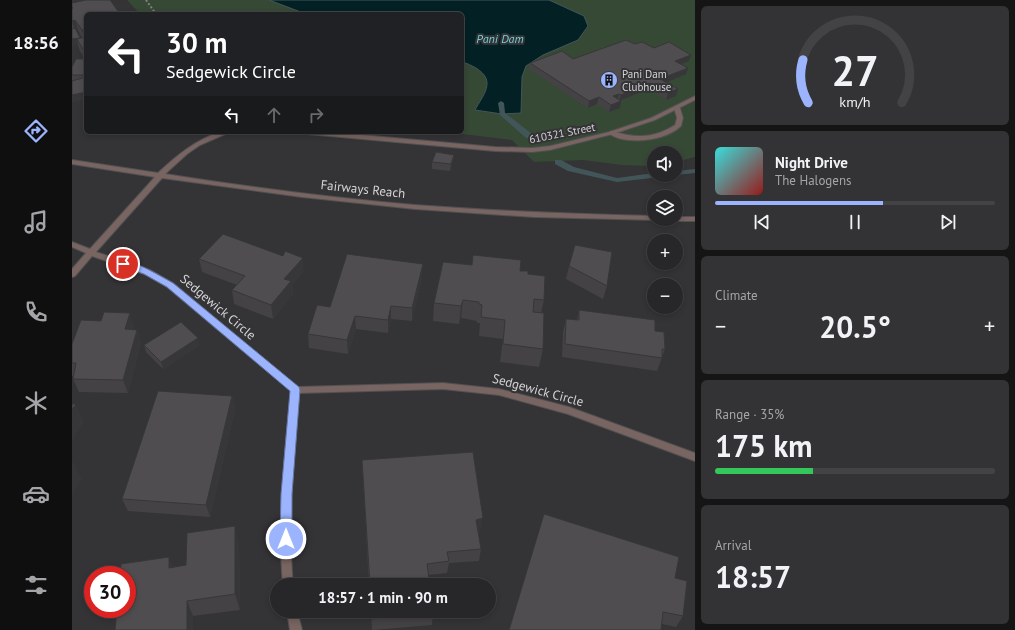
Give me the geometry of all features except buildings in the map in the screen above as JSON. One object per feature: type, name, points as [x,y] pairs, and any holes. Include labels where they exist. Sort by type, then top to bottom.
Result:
[{"type":"street","name":"610321 Street","points":[[330,134],[516,150],[550,148],[611,133],[653,119],[695,98]]},
{"type":"street","points":[[611,133],[638,139],[661,135],[678,126],[680,118],[677,108]]},
{"type":"street","points":[[72,274],[160,176],[195,144],[218,134]]},
{"type":"street","name":"Fairways Reach","points":[[72,162],[160,176],[335,199],[424,208],[521,214],[647,218]]},
{"type":"street","points":[[683,219],[695,219]]},
{"type":"street","name":"Sedgewick Circle","points":[[72,244],[91,253],[147,272],[170,285],[295,390],[443,386],[499,392],[569,411],[695,456]]},
{"type":"street","points":[[287,578],[287,494],[295,390]]},
{"type":"street","points":[[293,618],[296,630]]},
{"type":"path","points":[[146,0],[155,12]]},
{"type":"green space","points":[[127,0],[695,0],[695,157],[683,160],[683,146],[647,146],[647,166],[622,165],[583,160],[534,162],[512,140],[462,134],[464,134],[464,12],[138,12]]},
{"type":"water","name":"Pani Dam","points":[[269,0],[549,0],[584,16],[588,26],[578,40],[543,55],[526,66],[522,77],[521,113],[502,114],[475,110],[484,94],[487,83],[486,78],[482,73],[476,68],[464,63],[464,12],[301,12]]},
{"type":"waterway","points":[[501,103],[502,114],[529,136]]},
{"type":"waterway","points":[[558,162],[571,169],[617,180],[647,177]]},
{"type":"waterway","points":[[683,172],[695,171]]},
{"type":"place","name":"Pani Dam Clubhouse","points":[[609,80]]},
{"type":"route","points":[[123,264],[147,272],[170,285],[295,390],[287,494],[286,539]]}]
